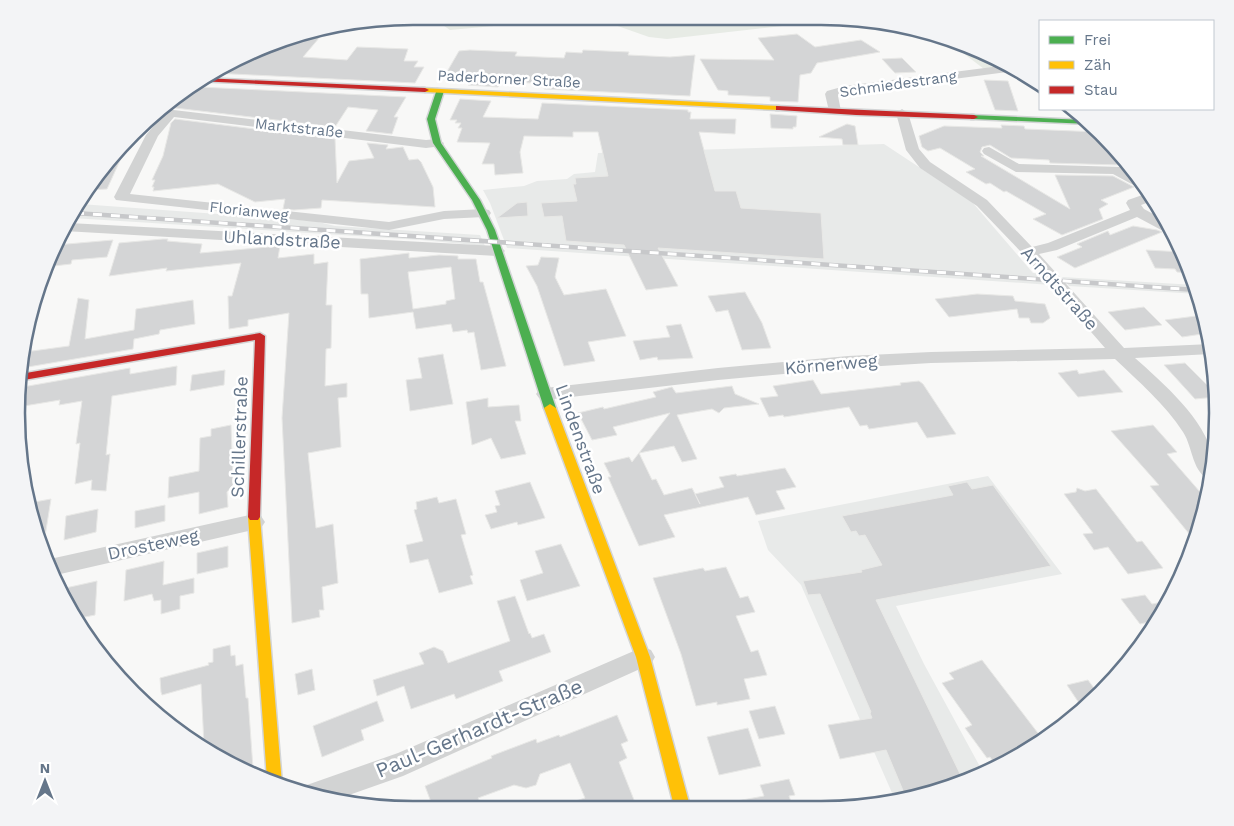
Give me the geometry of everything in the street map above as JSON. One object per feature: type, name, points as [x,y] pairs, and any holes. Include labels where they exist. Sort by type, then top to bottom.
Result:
[{"type":"street","name":"Schmiedestrang","points":[[835,110],[832,94],[845,90],[1001,69]]},
{"type":"street","name":"Paderborner Straße","points":[[213,81],[1078,122]]},
{"type":"street","name":"Lindenstraße","points":[[440,91],[431,120],[437,143],[484,213],[545,394],[643,657],[681,801]]},
{"type":"street","name":"Marktstraße","points":[[170,111],[194,117],[426,144],[437,143]]},
{"type":"street","name":"Arndtstraße","points":[[897,113],[913,150],[925,165],[982,203],[1029,252],[1118,352],[1158,389],[1193,431],[1206,464]]},
{"type":"street","name":"Florianweg","points":[[164,116],[121,198],[389,226],[444,215],[484,213]]},
{"type":"street","points":[[989,151],[1016,168],[1116,170],[1129,177]]},
{"type":"street","points":[[1145,199],[1133,203],[1138,212],[1159,223]]},
{"type":"street","points":[[1029,252],[1052,247],[1138,212]]},
{"type":"street","name":"Uhlandstraße","points":[[72,227],[497,251]]},
{"type":"street","name":"Schillerstraße","points":[[27,377],[260,336],[254,522],[275,775]]},
{"type":"street","name":"Körnerweg","points":[[545,394],[705,375],[890,359],[1204,350]]},
{"type":"street","name":"Drosteweg","points":[[57,566],[254,522]]},
{"type":"street","name":"Paul-Gerhardt-Straße","points":[[323,791],[402,764],[643,657]]},
{"type":"shaded area","points":[[443,25],[505,25],[450,30]]},
{"type":"shaded area","points":[[615,25],[792,25],[667,39],[649,37]]},
{"type":"shaded area","points":[[962,52],[997,67],[984,69]]},
{"type":"shaded area","points":[[884,144],[972,202],[1033,273],[1045,274],[1051,285],[507,248],[483,190],[524,186],[537,181],[567,179],[574,174],[595,172],[598,153]]},
{"type":"shaded area","points":[[86,204],[314,221],[335,226],[480,235],[485,246],[421,240],[77,218]]},
{"type":"shaded area","points":[[1062,277],[1187,284],[1190,293],[1069,286]]},
{"type":"shaded area","points":[[988,476],[1062,574],[896,606],[924,664],[980,766],[946,780],[893,795],[801,585],[768,550],[758,521]]},
{"type":"building","points":[[797,34],[815,47],[861,40],[880,52],[817,63],[811,73],[800,75],[798,102],[770,101],[770,97],[728,95],[728,91],[718,90],[700,59],[774,60],[758,38]]},
{"type":"building","points":[[321,36],[303,57],[347,60],[357,47],[408,49],[404,61],[418,61],[414,67],[424,67],[415,83],[225,74],[265,55]]},
{"type":"building","points":[[583,50],[629,52],[628,55],[670,57],[695,55],[690,96],[544,89],[545,84],[500,81],[498,87],[468,85],[471,79],[444,77],[459,51],[517,52],[515,56],[564,58],[566,52],[582,53]]},
{"type":"building","points":[[902,58],[916,72],[895,73],[882,59]]},
{"type":"building","points":[[984,80],[1008,81],[1018,111],[995,110]]},
{"type":"building","points":[[202,87],[406,97],[394,117],[398,117],[392,134],[366,131],[378,110],[348,107],[335,127],[175,108]]},
{"type":"building","points":[[460,99],[491,101],[483,117],[538,119],[542,103],[688,110],[688,112],[691,112],[690,119],[736,119],[735,134],[699,132],[715,191],[736,191],[741,208],[821,213],[824,259],[658,248],[678,286],[646,290],[624,245],[566,241],[562,216],[544,217],[541,203],[577,201],[573,184],[576,184],[575,178],[608,176],[598,132],[573,132],[573,137],[524,136],[520,152],[523,173],[495,175],[494,164],[482,164],[490,143],[457,142],[462,128],[458,128],[461,123],[455,123],[457,120],[450,120]]},
{"type":"building","points":[[770,114],[797,116],[796,127],[793,127],[793,129],[771,128]]},
{"type":"building","points":[[175,119],[335,139],[337,183],[349,161],[374,158],[367,143],[388,145],[386,149],[403,147],[409,160],[418,159],[421,162],[433,187],[435,207],[322,200],[321,208],[294,210],[283,209],[285,199],[255,202],[218,184],[153,191],[154,187],[152,187],[155,180],[152,180],[163,156],[171,123]]},
{"type":"building","points":[[847,124],[855,126],[858,145],[843,145],[842,139],[819,137]]},
{"type":"building","points":[[1001,125],[1024,126],[1025,129],[1088,132],[1113,157],[1119,165],[1050,163],[1049,160],[1011,158],[990,145],[982,147],[980,152],[984,156],[981,156],[1070,209],[1055,175],[1113,176],[1134,187],[1101,200],[1108,204],[1099,209],[1103,219],[1062,235],[1033,219],[1046,214],[1006,191],[1004,192],[990,183],[986,184],[966,172],[975,169],[940,148],[928,151],[922,147],[919,136],[944,126],[1002,128]]},
{"type":"building","points":[[122,156],[107,189],[96,190]]},
{"type":"building","points":[[527,202],[528,216],[497,218],[517,203]]},
{"type":"building","points":[[1133,226],[1162,232],[1075,268],[1057,257],[1082,247],[1077,244],[1108,231],[1110,235]]},
{"type":"building","points":[[163,239],[202,244],[200,253],[280,246],[278,258],[314,254],[314,264],[328,262],[326,305],[332,305],[331,348],[326,349],[325,386],[347,383],[347,397],[338,398],[341,447],[308,453],[316,528],[333,524],[338,583],[322,587],[324,610],[319,610],[320,617],[292,623],[282,418],[289,313],[248,320],[248,326],[229,329],[228,296],[232,296],[241,263],[166,271],[167,268],[109,276],[119,243]]},
{"type":"building","points":[[113,240],[107,257],[72,260],[71,264],[55,266],[64,244]]},
{"type":"building","points":[[1146,250],[1173,251],[1182,272],[1177,272],[1175,269],[1155,268]]},
{"type":"building","points":[[409,253],[409,258],[439,255],[458,256],[458,259],[476,259],[480,282],[483,282],[506,366],[481,370],[474,332],[468,333],[467,330],[453,332],[451,324],[416,329],[413,312],[369,318],[368,294],[361,294],[360,259]],"holes":[[[451,267],[455,299],[446,301],[446,304],[413,309],[408,272]]]},
{"type":"building","points":[[541,257],[559,258],[555,277],[564,295],[606,289],[626,336],[588,342],[595,361],[564,366],[537,286],[526,266],[538,265]]},
{"type":"building","points":[[745,292],[762,323],[771,348],[742,350],[728,310],[716,312],[708,296]]},
{"type":"building","points":[[977,294],[1013,296],[1015,301],[1045,304],[1050,318],[1043,323],[1031,323],[1029,318],[1019,318],[1017,309],[949,317],[935,299]]},
{"type":"building","points":[[78,298],[89,300],[85,339],[134,330],[136,309],[193,300],[195,324],[160,330],[159,334],[134,339],[133,349],[28,367],[30,351],[69,346]]},
{"type":"building","points":[[1144,307],[1162,325],[1125,330],[1108,312]]},
{"type":"building","points":[[1197,316],[1201,334],[1182,337],[1165,320]]},
{"type":"building","points":[[681,324],[693,358],[658,360],[657,357],[640,360],[633,341],[670,337],[666,326]]},
{"type":"building","points":[[443,354],[453,404],[410,411],[406,380],[422,378],[418,358]]},
{"type":"building","points":[[1185,363],[1208,386],[1208,398],[1195,399],[1164,365]]},
{"type":"building","points":[[177,366],[176,385],[112,396],[106,455],[110,454],[106,491],[91,490],[92,480],[75,484],[80,443],[76,444],[82,401],[59,405],[60,400],[25,406],[26,386],[130,368],[130,374]]},
{"type":"building","points":[[225,370],[224,385],[190,391],[192,375]]},
{"type":"building","points":[[1077,370],[1079,374],[1104,370],[1123,392],[1078,397],[1058,373]]},
{"type":"building","points":[[813,380],[821,394],[901,385],[900,383],[919,381],[923,384],[956,434],[927,438],[917,422],[869,429],[867,425],[860,426],[849,407],[784,417],[783,415],[769,417],[760,398],[778,396],[773,386]]},
{"type":"building","points":[[732,386],[735,394],[759,404],[724,408],[719,413],[712,409],[677,415],[697,459],[682,462],[674,446],[639,453],[652,480],[656,479],[664,495],[692,488],[695,494],[724,487],[719,477],[785,468],[796,487],[776,491],[785,509],[756,515],[748,497],[664,515],[675,537],[639,546],[608,477],[611,477],[604,463],[629,457],[632,462],[670,413],[613,427],[617,435],[592,440],[578,413],[656,397],[653,392],[672,387],[676,393]]},
{"type":"building","points":[[488,398],[488,407],[519,405],[521,421],[515,421],[526,454],[501,459],[491,438],[472,445],[466,402]]},
{"type":"building","points":[[231,425],[233,485],[227,492],[228,507],[199,514],[199,492],[168,498],[169,477],[199,471],[200,438],[211,436],[211,429]]},
{"type":"building","points":[[1153,425],[1177,452],[1167,454],[1201,493],[1189,534],[1150,486],[1159,485],[1111,431]]},
{"type":"building","points":[[530,482],[545,518],[518,525],[517,522],[491,529],[485,515],[497,512],[495,506],[500,505],[495,491]]},
{"type":"building","points":[[967,482],[972,489],[993,485],[1051,566],[876,600],[960,774],[904,792],[886,750],[840,759],[828,725],[872,718],[871,712],[820,594],[808,595],[803,581],[862,572],[861,570],[882,565],[865,535],[859,536],[856,531],[851,532],[842,516],[953,495],[948,486]]},
{"type":"building","points":[[1077,488],[1085,491],[1096,489],[1137,542],[1142,541],[1163,568],[1128,574],[1108,547],[1094,550],[1083,534],[1093,533],[1064,494],[1076,492]]},
{"type":"building","points":[[437,497],[439,503],[456,499],[466,534],[461,535],[473,575],[470,576],[473,584],[439,593],[428,559],[410,563],[406,545],[423,541],[414,510],[417,509],[416,502]]},
{"type":"building","points":[[51,499],[45,535],[38,513],[35,502]]},
{"type":"building","points":[[165,505],[165,521],[135,528],[135,511]]},
{"type":"building","points":[[98,509],[96,532],[64,540],[66,516]]},
{"type":"building","points":[[561,544],[580,586],[527,601],[520,580],[543,573],[535,551]]},
{"type":"building","points":[[228,546],[228,567],[197,574],[197,553]]},
{"type":"building","points":[[164,561],[163,585],[194,578],[194,593],[180,596],[180,609],[161,614],[161,600],[154,601],[152,594],[124,601],[126,570]]},
{"type":"building","points":[[726,567],[740,598],[748,596],[755,612],[736,616],[751,652],[758,650],[767,675],[744,679],[750,699],[717,705],[717,702],[696,706],[681,654],[653,578],[703,568],[705,571]]},
{"type":"building","points":[[97,581],[95,615],[83,617],[67,588]]},
{"type":"building","points":[[1145,595],[1152,604],[1159,603],[1148,622],[1140,624],[1121,599]]},
{"type":"building","points":[[515,596],[529,634],[532,638],[544,634],[551,652],[499,671],[503,681],[456,699],[454,694],[411,709],[404,686],[377,696],[373,680],[424,664],[419,653],[434,647],[443,651],[448,663],[510,641],[497,601]]},
{"type":"building","points":[[230,645],[231,656],[235,655],[236,666],[243,664],[246,698],[248,698],[253,766],[204,740],[201,684],[162,695],[160,678],[209,665],[208,663],[213,662],[213,649]]},
{"type":"building","points":[[982,660],[1039,734],[1000,757],[992,760],[990,757],[987,758],[965,728],[972,725],[942,683],[954,679],[949,673]]},
{"type":"building","points":[[312,669],[315,690],[298,695],[295,674]]},
{"type":"building","points":[[1088,680],[1094,688],[1079,703],[1067,685]]},
{"type":"building","points":[[377,701],[384,721],[361,730],[364,740],[322,757],[313,726]]},
{"type":"building","points":[[775,706],[785,734],[759,739],[749,711]]},
{"type":"building","points":[[617,715],[628,741],[621,744],[627,758],[619,762],[634,801],[576,801],[585,798],[570,763],[540,774],[536,785],[526,788],[514,785],[478,798],[480,801],[431,801],[425,786],[492,758],[491,756],[536,739],[537,743],[559,735],[560,737]]},
{"type":"building","points":[[748,728],[761,766],[719,775],[707,737]]},
{"type":"building","points":[[789,779],[795,795],[789,796],[791,801],[736,801],[764,796],[760,785]]},
{"type":"railway","points":[[80,213],[1188,289]]},
{"type":"traffic: fast","points":[[440,91],[431,119],[437,143],[476,200],[491,230],[550,408]]},
{"type":"traffic: fast","points":[[974,117],[1078,122]]},
{"type":"traffic: slow","points":[[425,90],[779,108]]},
{"type":"traffic: slow","points":[[550,408],[643,657],[681,801]]},
{"type":"traffic: slow","points":[[254,517],[274,775]]},
{"type":"traffic: jam","points":[[213,81],[425,90]]},
{"type":"traffic: jam","points":[[779,108],[974,117]]},
{"type":"traffic: jam","points":[[27,377],[260,336],[254,517]]}]
